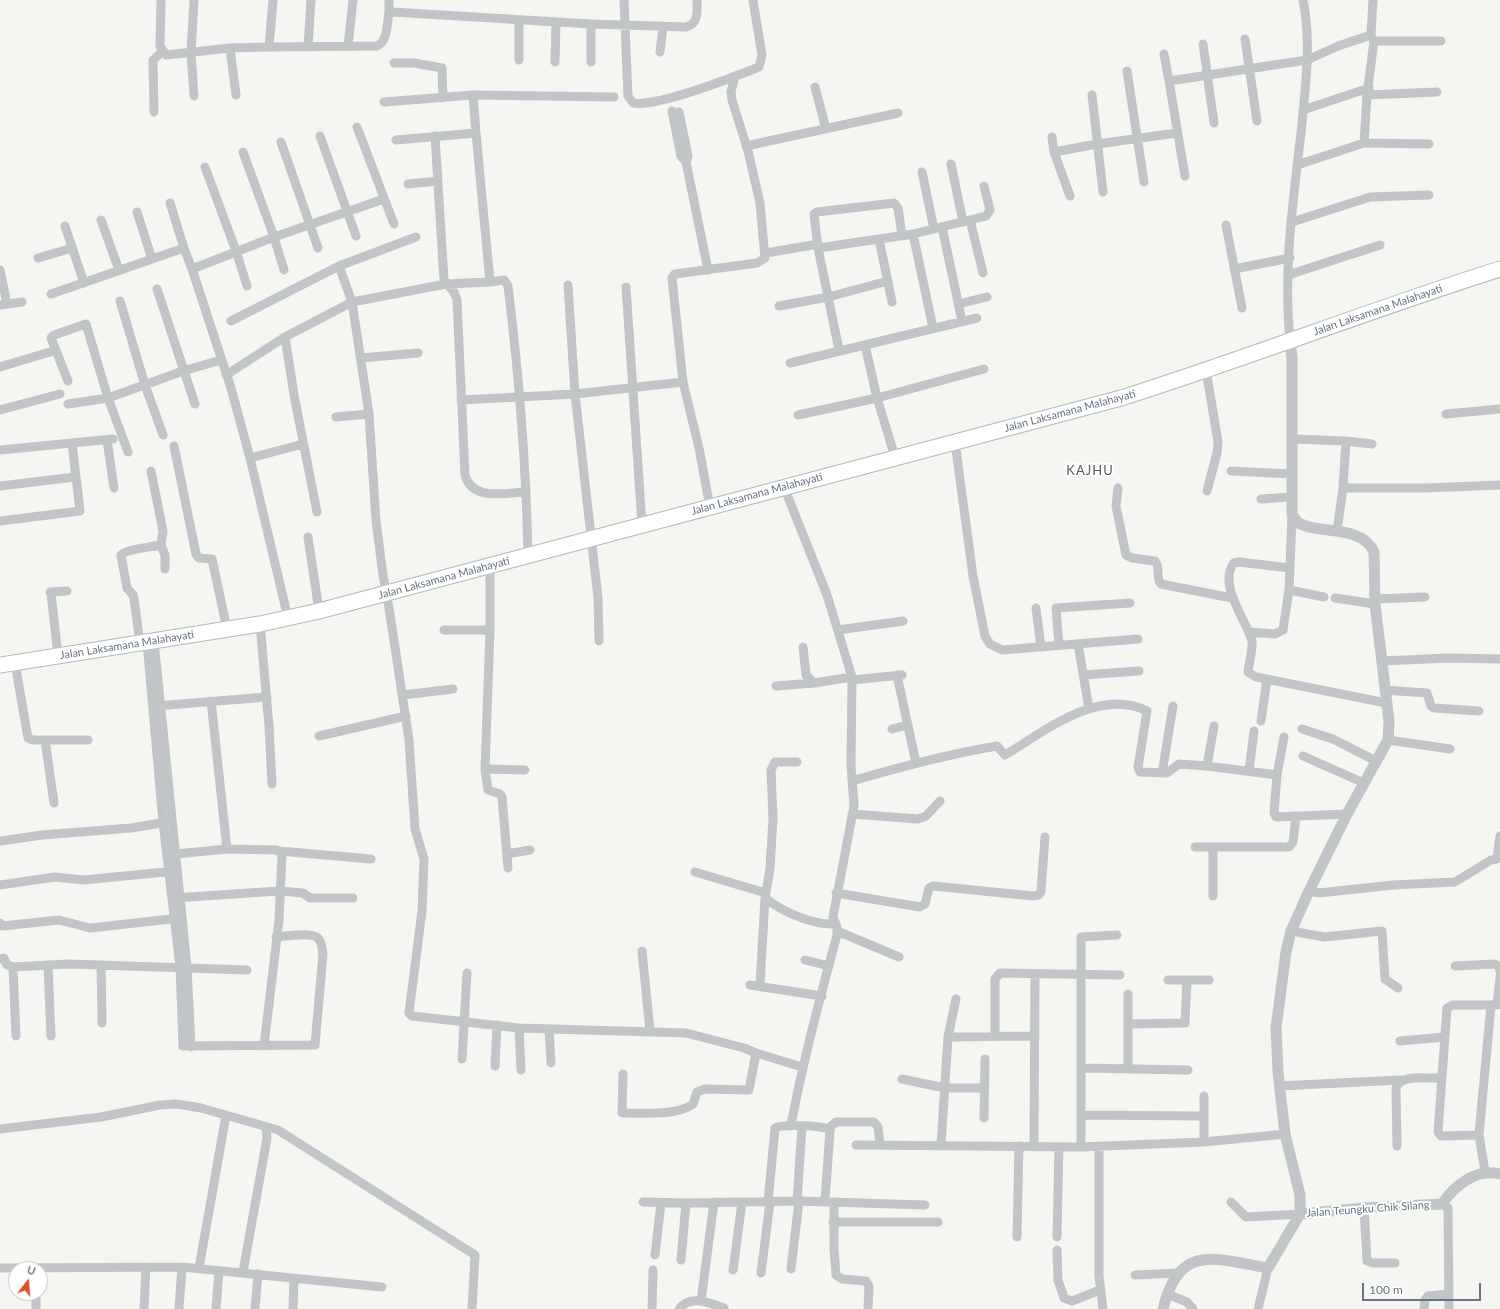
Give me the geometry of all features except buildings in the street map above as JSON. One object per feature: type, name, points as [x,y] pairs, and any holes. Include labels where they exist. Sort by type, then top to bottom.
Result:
[{"type":"highway","name":"Jalan Laksamana Malahayati","points":[[7,664],[260,624],[319,611],[528,554],[1121,398],[1290,340],[1500,271]]},
{"type":"street","points":[[161,0],[160,46],[162,52],[166,55],[230,48],[381,44],[384,39],[389,12],[389,0]]},
{"type":"street","points":[[194,0],[190,52],[194,96]]},
{"type":"street","points":[[269,48],[273,0]]},
{"type":"street","points":[[308,47],[311,0]]},
{"type":"street","points":[[348,46],[353,0]]},
{"type":"street","points":[[624,0],[628,96],[633,103],[640,104],[658,101],[735,77],[759,67],[762,60],[753,0]]},
{"type":"street","points":[[389,12],[591,24],[686,27],[693,25],[696,21],[697,0]]},
{"type":"street","points":[[1249,632],[1280,633],[1284,626],[1289,590],[1293,440],[1288,315],[1288,275],[1307,60],[1304,0]]},
{"type":"street","points":[[1364,142],[1372,38],[1373,0]]},
{"type":"street","points":[[519,20],[519,60]]},
{"type":"street","points":[[555,62],[556,22]]},
{"type":"street","points":[[591,24],[591,62]]},
{"type":"street","points":[[660,52],[663,26]]},
{"type":"street","points":[[1169,81],[1307,60],[1338,46],[1372,38],[1441,41]]},
{"type":"street","points":[[1245,39],[1257,122]]},
{"type":"street","points":[[1203,44],[1214,123]]},
{"type":"street","points":[[230,48],[236,95]]},
{"type":"street","points":[[154,112],[153,60],[162,52]]},
{"type":"street","points":[[1164,54],[1185,176]]},
{"type":"street","points":[[394,63],[442,68],[443,98]]},
{"type":"street","points":[[1127,71],[1144,182]]},
{"type":"street","points":[[710,507],[699,448],[683,382],[672,278],[675,274],[762,262],[765,258],[766,253],[760,203],[746,146],[732,100],[731,92],[735,77]]},
{"type":"street","points":[[815,87],[826,129]]},
{"type":"street","points":[[1303,110],[1368,92],[1436,92]]},
{"type":"street","points":[[473,95],[490,282]]},
{"type":"street","points":[[384,102],[473,95],[614,97]]},
{"type":"street","points":[[1092,96],[1103,192]]},
{"type":"street","points":[[676,111],[688,156],[686,162],[708,270]]},
{"type":"street","points":[[746,146],[898,113]]},
{"type":"street","points":[[357,127],[394,224]]},
{"type":"street","points":[[396,140],[476,133]]},
{"type":"street","points":[[1054,152],[1097,144],[1177,133]]},
{"type":"street","points":[[320,136],[356,236]]},
{"type":"street","points":[[434,136],[446,284],[454,292],[457,300],[465,474],[471,487],[483,493],[526,492]]},
{"type":"street","points":[[1052,137],[1054,152],[1070,196]]},
{"type":"street","points":[[281,142],[318,248]]},
{"type":"street","points":[[1297,165],[1364,142],[1429,144]]},
{"type":"street","points":[[243,152],[274,237],[284,270]]},
{"type":"street","points":[[951,164],[966,221],[983,273]]},
{"type":"street","points":[[205,167],[236,251],[247,286]]},
{"type":"street","points":[[922,172],[962,321]]},
{"type":"street","points":[[408,184],[438,181]]},
{"type":"street","points":[[766,253],[902,236],[986,216],[990,213],[984,186]]},
{"type":"street","points":[[1292,222],[1370,197],[1429,196]]},
{"type":"street","points":[[192,269],[274,237],[384,199]]},
{"type":"street","points":[[170,203],[221,360],[250,458],[288,618]]},
{"type":"street","points":[[839,350],[813,216],[815,213],[891,203],[896,204],[898,208],[902,236]]},
{"type":"street","points":[[137,212],[152,259]]},
{"type":"street","points":[[101,220],[119,270]]},
{"type":"street","points":[[1226,224],[1242,308]]},
{"type":"street","points":[[65,226],[84,283]]},
{"type":"street","points":[[912,234],[933,328]]},
{"type":"street","points":[[231,321],[339,266],[416,237]]},
{"type":"street","points":[[879,239],[892,302]]},
{"type":"street","points":[[1288,275],[1380,245]]},
{"type":"street","points":[[38,258],[72,248]]},
{"type":"street","points":[[51,294],[184,248]]},
{"type":"street","points":[[1234,269],[1290,258]]},
{"type":"street","points":[[339,266],[352,302],[361,358],[369,414],[376,521],[406,716],[415,829],[424,859],[422,911],[408,1011],[412,1016],[519,1028],[686,1033],[744,1048],[802,1067]]},
{"type":"street","points":[[0,270],[4,305],[22,302]]},
{"type":"street","points":[[226,376],[285,337],[352,302],[446,284],[504,280],[508,286],[520,396],[528,554]]},
{"type":"street","points":[[779,306],[828,297],[888,282]]},
{"type":"street","points":[[568,285],[575,394],[598,598],[599,641]]},
{"type":"street","points":[[626,287],[642,525]]},
{"type":"street","points":[[157,289],[195,404]]},
{"type":"street","points":[[958,304],[987,297]]},
{"type":"street","points":[[120,301],[145,385],[163,435]]},
{"type":"street","points":[[790,363],[977,318]]},
{"type":"street","points":[[68,381],[51,338],[54,335],[86,324],[108,398],[128,452]]},
{"type":"street","points":[[285,337],[303,444],[317,512]]},
{"type":"street","points":[[865,345],[895,457]]},
{"type":"street","points":[[0,366],[50,352]]},
{"type":"street","points":[[361,358],[418,353]]},
{"type":"street","points":[[68,404],[108,398],[183,371],[221,360]]},
{"type":"street","points":[[798,415],[878,398],[984,369]]},
{"type":"street","points":[[1206,370],[1218,442],[1217,453],[1207,491]]},
{"type":"street","points":[[461,400],[575,394],[683,382]]},
{"type":"street","points":[[0,410],[60,394]]},
{"type":"street","points":[[1446,414],[1500,409]]},
{"type":"street","points":[[336,417],[369,414]]},
{"type":"street","points":[[0,450],[110,439],[114,488]]},
{"type":"street","points":[[1293,440],[1346,441],[1372,444]]},
{"type":"street","points":[[1337,531],[1343,488],[1346,441]]},
{"type":"street","points":[[955,442],[974,576],[985,636],[990,644],[1002,650],[1138,639]]},
{"type":"street","points":[[0,521],[80,511],[72,443]]},
{"type":"street","points":[[250,458],[303,444]]},
{"type":"street","points":[[174,446],[196,554],[199,558],[212,559],[227,629]]},
{"type":"street","points":[[151,471],[163,532],[160,545],[164,555],[165,569]]},
{"type":"street","points":[[1231,471],[1291,474]]},
{"type":"street","points":[[0,486],[75,477]]},
{"type":"street","points":[[1343,488],[1426,488],[1500,485]]},
{"type":"street","points":[[784,487],[827,595],[852,678],[852,814],[836,893],[833,917],[836,928],[829,966],[809,1046],[802,1067],[791,1125]]},
{"type":"street","points":[[1118,488],[1116,506],[1126,555],[1132,558],[1156,560],[1158,564],[1158,580],[1161,584],[1232,598]]},
{"type":"street","points":[[1261,499],[1292,497]]},
{"type":"street","points":[[1232,1202],[1246,1217],[1300,1214],[1300,1195],[1285,1134],[1279,1086],[1276,1028],[1286,952],[1291,931],[1309,891],[1347,814],[1388,740],[1389,721],[1384,690],[1375,601],[1374,552],[1371,546],[1356,536],[1337,531],[1318,530],[1306,526],[1298,523],[1292,514]]},
{"type":"street","points":[[308,537],[319,611]]},
{"type":"street","points":[[160,545],[123,553],[121,558],[127,588],[133,595],[147,642],[156,706],[191,1047],[315,1045],[322,945],[319,939],[314,936],[291,935],[276,937]]},
{"type":"street","points":[[1290,568],[1234,563],[1231,566],[1230,578],[1232,598],[1249,632],[1252,643],[1248,672],[1250,675],[1386,703]]},
{"type":"street","points":[[490,565],[490,630],[486,769],[488,790],[500,794],[502,797],[508,868]]},
{"type":"street","points":[[1289,590],[1324,596]]},
{"type":"street","points":[[58,656],[51,592],[67,591]]},
{"type":"street","points":[[1335,598],[1375,601],[1424,596]]},
{"type":"street","points":[[1059,645],[1056,608],[1130,603]]},
{"type":"street","points":[[1036,608],[1041,647]]},
{"type":"street","points":[[838,630],[903,621]]},
{"type":"street","points":[[260,624],[267,697],[272,784]]},
{"type":"street","points":[[444,630],[490,630]]},
{"type":"street","points":[[1078,644],[1089,709]]},
{"type":"street","points":[[803,647],[806,675],[814,683]]},
{"type":"street","points":[[1382,661],[1448,658],[1500,659]]},
{"type":"street","points":[[7,664],[26,736],[33,740],[88,740]]},
{"type":"street","points":[[1083,675],[1139,671]]},
{"type":"street","points":[[776,686],[852,678],[900,675],[916,763]]},
{"type":"street","points":[[1261,722],[1267,679]]},
{"type":"street","points":[[403,695],[453,689]]},
{"type":"street","points":[[1384,690],[1427,693],[1431,706],[1434,708],[1479,711]]},
{"type":"street","points":[[156,706],[267,697]]},
{"type":"street","points":[[211,702],[227,849]]},
{"type":"street","points":[[852,781],[916,763],[997,746],[1005,755],[1062,721],[1089,709],[1112,705],[1132,705],[1147,711],[1138,770],[1142,772],[1167,773],[1179,764],[1278,775]]},
{"type":"street","points":[[1162,773],[1173,706]]},
{"type":"street","points":[[318,736],[406,716]]},
{"type":"street","points":[[892,729],[908,725]]},
{"type":"street","points":[[1207,766],[1214,726]]},
{"type":"street","points":[[1302,729],[1333,740],[1376,761]]},
{"type":"street","points":[[1249,771],[1254,731]]},
{"type":"street","points":[[1284,737],[1274,815],[1278,817],[1347,814]]},
{"type":"street","points":[[45,740],[54,803]]},
{"type":"street","points":[[1388,740],[1450,749]]},
{"type":"street","points":[[1303,756],[1364,783]]},
{"type":"street","points":[[760,985],[773,818],[771,770],[776,762],[797,762]]},
{"type":"street","points":[[486,769],[525,770]]},
{"type":"street","points":[[852,814],[918,819],[926,816],[940,801]]},
{"type":"street","points":[[1195,847],[1289,847],[1293,842],[1296,816]]},
{"type":"street","points":[[0,841],[42,835],[131,828],[167,822]]},
{"type":"street","points":[[167,822],[176,854],[173,871]]},
{"type":"street","points":[[1309,891],[1319,893],[1459,880],[1491,860],[1498,859],[1500,836]]},
{"type":"street","points":[[836,893],[920,907],[925,904],[929,888],[933,886],[1033,896],[1039,895],[1041,892],[1045,837]]},
{"type":"street","points":[[1213,847],[1213,896]]},
{"type":"street","points":[[176,854],[227,849],[279,851],[371,859]]},
{"type":"street","points":[[507,854],[530,850]]},
{"type":"street","points":[[264,1046],[283,857],[279,851]]},
{"type":"street","points":[[0,885],[54,877],[84,880],[173,871]]},
{"type":"street","points":[[695,872],[766,896],[778,907],[796,915],[836,928],[899,957]]},
{"type":"street","points":[[176,898],[279,891],[303,893],[310,898],[353,898]]},
{"type":"street","points":[[0,923],[2,926],[59,920],[90,928],[178,918]]},
{"type":"street","points":[[1291,931],[1329,937],[1382,931],[1385,979],[1398,988]]},
{"type":"street","points":[[1081,1148],[1082,936],[1117,935]]},
{"type":"street","points":[[642,951],[650,1031]]},
{"type":"street","points":[[0,959],[4,958],[7,965],[13,967],[68,964],[247,970]]},
{"type":"street","points":[[805,960],[829,966]]},
{"type":"street","points":[[1455,966],[1495,964],[1499,967],[1500,971]]},
{"type":"street","points":[[48,965],[51,1036]]},
{"type":"street","points":[[101,965],[102,1023]]},
{"type":"street","points":[[13,967],[16,1036]]},
{"type":"street","points":[[462,1059],[467,972]]},
{"type":"street","points":[[995,1036],[996,977],[1000,973],[1120,975]]},
{"type":"street","points":[[1034,1146],[1035,974]]},
{"type":"street","points":[[1479,1135],[1444,1136],[1438,1132],[1448,1007],[1453,1005],[1491,1005],[1498,1003],[1500,977]]},
{"type":"street","points":[[1168,980],[1209,980]]},
{"type":"street","points":[[1128,1024],[1185,1023],[1187,980]]},
{"type":"street","points":[[750,985],[760,985],[822,996]]},
{"type":"street","points":[[1128,994],[1128,1069]]},
{"type":"street","points":[[941,1145],[948,1037],[956,999]]},
{"type":"street","points":[[1491,1005],[1479,1135],[1485,1172],[1500,1174]]},
{"type":"street","points":[[494,1066],[497,1025]]},
{"type":"street","points":[[519,1028],[521,1070]]},
{"type":"street","points":[[549,1029],[551,1063]]},
{"type":"street","points":[[948,1037],[1035,1036]]},
{"type":"street","points":[[1400,1040],[1445,1037]]},
{"type":"street","points":[[623,1074],[622,1113],[658,1113],[682,1110],[693,1104],[697,1092],[705,1089],[749,1090],[756,1053]]},
{"type":"street","points":[[984,1118],[985,1059]]},
{"type":"street","points":[[1081,1068],[1188,1070]]},
{"type":"street","points":[[1279,1086],[1442,1078]]},
{"type":"street","points":[[902,1079],[944,1088],[984,1088]]},
{"type":"street","points":[[1397,1146],[1396,1088],[1401,1080]]},
{"type":"street","points":[[1204,1096],[1204,1142]]},
{"type":"street","points":[[0,1129],[101,1117],[160,1105],[177,1104],[226,1115],[282,1133],[475,1255],[472,1309]]},
{"type":"street","points":[[199,1268],[226,1115]]},
{"type":"street","points":[[1081,1115],[1204,1116]]},
{"type":"street","points":[[761,1273],[775,1128],[791,1125],[829,1128],[836,1122],[874,1122],[878,1127],[880,1145]]},
{"type":"street","points":[[791,1268],[798,1201],[802,1126]]},
{"type":"street","points":[[243,1272],[267,1138],[266,1128]]},
{"type":"street","points":[[825,1201],[831,1135],[829,1128]]},
{"type":"street","points":[[856,1145],[1034,1146],[1081,1148],[1204,1142],[1285,1134]]},
{"type":"street","points":[[1017,1237],[1019,1146]]},
{"type":"street","points":[[1057,1237],[1059,1147]]},
{"type":"street","points":[[1099,1147],[1100,1290],[1103,1309]]},
{"type":"street","name":"Jalan Teungku Chik Silang","points":[[1268,1268],[1300,1214],[1364,1208],[1442,1204],[1457,1186],[1485,1172]]},
{"type":"street","points":[[644,1202],[686,1203],[825,1201],[925,1205]]},
{"type":"street","points":[[701,1301],[714,1202]]},
{"type":"street","points":[[733,1270],[742,1202]]},
{"type":"street","points":[[834,1202],[833,1222],[836,1275],[842,1279],[866,1281],[869,1286],[868,1309]]},
{"type":"street","points":[[655,1255],[661,1203]]},
{"type":"street","points":[[681,1260],[686,1203]]},
{"type":"street","points":[[1442,1204],[1448,1208],[1449,1309]]},
{"type":"street","points":[[1364,1208],[1367,1261],[1373,1263],[1395,1263]]},
{"type":"street","points":[[833,1222],[938,1222]]},
{"type":"street","points":[[1057,1250],[1058,1280],[1064,1298],[1072,1301],[1100,1290]]},
{"type":"street","points":[[1163,1309],[1168,1294],[1179,1273],[1189,1264],[1206,1259],[1268,1268],[1258,1309]]},
{"type":"street","points":[[144,1309],[146,1267]]},
{"type":"street","points":[[179,1309],[182,1267]]},
{"type":"street","points":[[48,1269],[182,1267],[382,1287]]},
{"type":"street","points":[[652,1309],[653,1270]]},
{"type":"street","points":[[216,1309],[219,1271]]},
{"type":"street","points":[[1135,1275],[1179,1273]]},
{"type":"street","points":[[255,1309],[258,1274]]},
{"type":"street","points":[[293,1309],[294,1278]]},
{"type":"street","points":[[1168,1294],[1187,1302],[1193,1309]]},
{"type":"street","points":[[1424,1309],[1425,1300],[1428,1296],[1449,1294]]},
{"type":"street","points":[[679,1309],[690,1300],[701,1301],[724,1308]]},
{"type":"district","name":"KAJHU","points":[[1090,471]]}]
